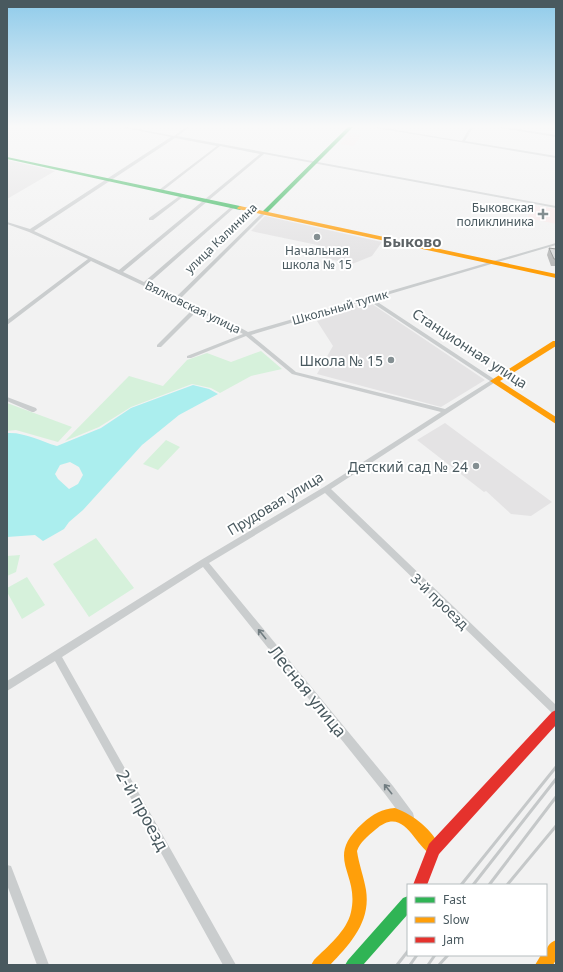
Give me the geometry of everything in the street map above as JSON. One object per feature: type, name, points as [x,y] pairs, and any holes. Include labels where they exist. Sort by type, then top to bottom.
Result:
[{"type":"main road","points":[[73,172],[556,276]]},
{"type":"main road","name":"улица Калинина","points":[[264,214],[306,172]]},
{"type":"main road","name":"Прудовая улица","points":[[494,381],[556,343]]},
{"type":"main road","name":"Станционная улица","points":[[494,381],[556,421]]},
{"type":"main road","points":[[420,884],[434,849],[556,716]]},
{"type":"main road","points":[[319,965],[353,928],[359,918],[361,903],[359,886],[351,859],[352,843],[373,820],[384,816],[394,815],[412,821],[434,849]]},
{"type":"main road","points":[[353,965],[407,903]]},
{"type":"main road","points":[[543,965],[556,948]]},
{"type":"street","points":[[31,231],[120,172]]},
{"type":"street","points":[[160,191],[184,172]]},
{"type":"street","points":[[120,272],[240,172]]},
{"type":"street","points":[[366,172],[556,207]]},
{"type":"street","points":[[151,219],[182,196]]},
{"type":"street","points":[[145,284],[233,207]]},
{"type":"street","name":"улица Калинина","points":[[177,299],[264,214]]},
{"type":"street","name":"Вялковская улица","points":[[7,222],[31,231],[120,272],[197,308],[247,334],[294,373],[444,411]]},
{"type":"street","name":"Школьный тупик","points":[[189,357],[247,334],[556,244]]},
{"type":"street","points":[[7,323],[91,259]]},
{"type":"street","name":"Станционная улица","points":[[369,298],[494,381]]},
{"type":"street","points":[[159,346],[197,308]]},
{"type":"street","name":"Прудовая улица","points":[[7,686],[204,562],[326,489],[444,411],[494,381]]},
{"type":"street","points":[[7,399],[34,410]]},
{"type":"street","name":"3-й проезд","points":[[326,489],[556,711]]},
{"type":"street","name":"Лесная улица","points":[[204,562],[389,790],[412,821]]},
{"type":"street","name":"2-й проезд","points":[[56,655],[230,965]]},
{"type":"street","points":[[7,870],[43,965]]},
{"type":"shaded area","points":[[7,172],[53,172],[7,199]]},
{"type":"shaded area","name":"Быковская поликлиника","points":[[532,205],[556,209],[556,224],[528,218]]},
{"type":"shaded area","name":"Начальная школа № 15","points":[[265,216],[382,242],[372,256],[352,264],[320,257],[315,255],[322,246],[251,231]]},
{"type":"shaded area","name":"Школа № 15","points":[[369,302],[485,380],[441,407],[317,374],[333,346],[317,321],[336,315],[346,308]]},
{"type":"shaded area","name":"Детский сад № 24","points":[[445,423],[552,502],[531,516],[511,514],[486,491],[484,492],[417,440]]},
{"type":"green space","points":[[261,351],[282,369],[251,376],[220,393],[211,388],[192,384],[131,407],[99,427],[65,441],[129,376],[163,386],[187,360],[207,353],[231,362]]},
{"type":"green space","points":[[7,403],[72,427],[58,442],[16,430],[7,431]]},
{"type":"green space","points":[[166,440],[180,447],[158,470],[143,464]]},
{"type":"green space","points":[[96,538],[134,588],[89,617],[53,564]]},
{"type":"green space","points":[[20,555],[16,572],[7,576],[7,556]]},
{"type":"green space","points":[[27,577],[45,605],[22,619],[7,592],[7,588]]},
{"type":"water","points":[[193,385],[209,389],[218,394],[179,415],[142,445],[64,529],[43,541],[35,535],[7,537],[7,433],[26,435],[57,446],[101,428],[131,408]],"holes":[[[70,462],[79,467],[83,475],[78,484],[69,489],[58,479],[55,474],[60,465]]]},
{"type":"building","points":[[549,248],[556,249],[556,259],[554,259]]},
{"type":"railway","points":[[462,884],[556,767]]},
{"type":"railway","points":[[474,884],[556,779]]},
{"type":"railway","points":[[490,884],[556,797]]},
{"type":"railway","points":[[508,884],[556,826]]},
{"type":"railway","points":[[397,965],[407,952]]},
{"type":"railway","points":[[410,965],[416,956]]},
{"type":"railway","points":[[428,965],[434,956]]},
{"type":"railway","points":[[439,965],[447,956]]},
{"type":"traffic: fast","points":[[74,172],[240,208]]},
{"type":"traffic: fast","points":[[264,213],[305,172]]},
{"type":"traffic: fast","points":[[353,965],[407,904]]},
{"type":"traffic: slow","points":[[240,208],[556,276]]},
{"type":"traffic: slow","points":[[556,343],[494,381],[556,421]]},
{"type":"traffic: slow","points":[[319,965],[350,932],[355,923],[360,902],[359,890],[352,866],[350,851],[359,836],[376,820],[386,815],[395,815],[404,818],[412,824],[420,831],[434,849]]},
{"type":"traffic: slow","points":[[543,965],[556,948]]},
{"type":"traffic: jam","points":[[420,884],[434,849],[556,716]]},
{"type":"place","name":"Быковская поликлиника","points":[[543,214]]},
{"type":"place","name":"Начальная школа № 15","points":[[317,237]]},
{"type":"place","name":"Школа № 15","points":[[391,360]]},
{"type":"place","name":"Детский сад № 24","points":[[476,466]]},
{"type":"district","name":"Быково","points":[[412,241]]}]
